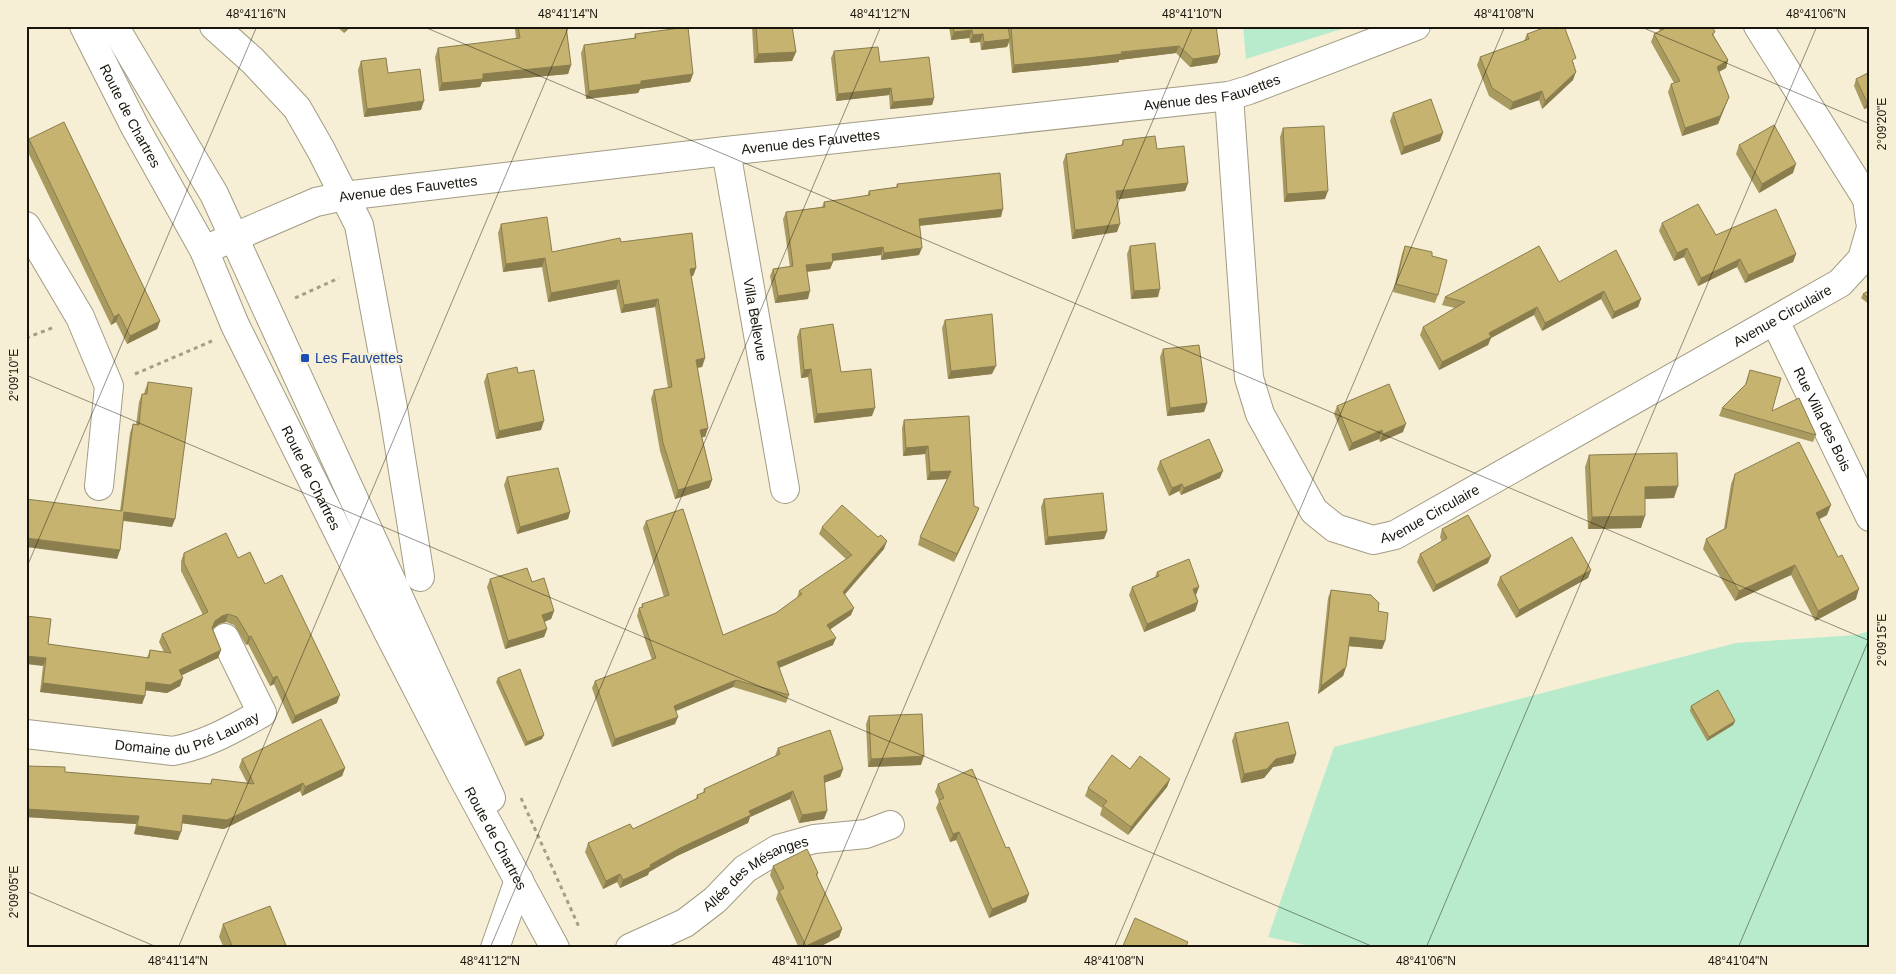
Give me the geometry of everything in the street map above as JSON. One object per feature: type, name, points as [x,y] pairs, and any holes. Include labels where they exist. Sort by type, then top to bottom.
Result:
[{"type":"street","name":"Route de Chartres","points":[[84,26],[135,127],[204,250],[235,324],[461,774],[550,937]]},
{"type":"street","name":"Route de Chartres","points":[[114,26],[214,194],[270,320],[478,764],[550,937]]},
{"type":"street","points":[[214,26],[253,61],[296,108],[322,150],[359,225],[368,265],[420,577]]},
{"type":"street","name":"Avenue des Fauvettes","points":[[204,250],[316,202],[344,196],[726,151],[1228,96],[1249,90],[1416,26]]},
{"type":"street","points":[[1758,26],[1867,199],[1870,221]]},
{"type":"street","name":"Avenue Circulaire","points":[[1228,96],[1249,378],[1260,414],[1314,511],[1335,528],[1374,540],[1395,536],[1840,283],[1862,259],[1870,231]]},
{"type":"street","name":"Villa Bellevue","points":[[726,151],[785,489]]},
{"type":"street","points":[[26,226],[80,317],[109,386],[98,486]]},
{"type":"street","name":"Rue Villa des Bois","points":[[1775,321],[1870,517]]},
{"type":"street","name":"Domaine du Pré Launay","points":[[26,734],[173,751],[193,748],[214,739],[262,713],[225,638]]},
{"type":"street","name":"Allée des Mésanges","points":[[630,948],[685,923],[716,900],[745,870],[778,849],[814,839],[866,834],[890,825]]},
{"type":"street","points":[[495,948],[519,880]]},
{"type":"path","points":[[109,386],[214,340]]},
{"type":"green space","points":[[1243,26],[1351,26],[1246,59]]},
{"type":"green space","points":[[1870,631],[1870,948],[1320,948],[1268,937],[1334,747],[1736,643],[1856,635]]},
{"type":"building","points":[[518,26],[566,26],[571,65],[483,74],[483,79],[442,83],[438,48],[520,38]]},
{"type":"building","points":[[756,26],[792,26],[796,52],[758,54]]},
{"type":"building","points":[[953,26],[1008,26],[1010,39],[984,42],[983,34],[973,35],[972,30],[954,32]]},
{"type":"building","points":[[1011,26],[1216,26],[1220,55],[1193,59],[1179,46],[1014,65]]},
{"type":"building","points":[[1554,26],[1555,29],[1564,26],[1576,58],[1572,60],[1576,72],[1545,101],[1542,91],[1513,102],[1492,88],[1480,57],[1529,39],[1527,34]]},
{"type":"building","points":[[1664,26],[1712,26],[1715,32],[1712,34],[1728,60],[1717,67],[1729,97],[1720,116],[1685,128],[1671,84],[1680,81],[1654,34],[1666,28]]},
{"type":"building","points":[[688,27],[693,74],[589,91],[584,45],[636,38],[635,34]]},
{"type":"building","points":[[878,47],[880,62],[929,57],[934,98],[893,102],[891,88],[838,94],[834,51]]},
{"type":"building","points":[[386,58],[388,73],[420,69],[424,101],[367,109],[361,61]]},
{"type":"building","points":[[1870,72],[1870,101],[1867,102],[1856,79]]},
{"type":"building","points":[[1431,99],[1443,133],[1404,147],[1393,113]]},
{"type":"building","points":[[64,122],[160,321],[130,336],[119,314],[114,317],[29,139]]},
{"type":"building","points":[[1774,125],[1796,164],[1762,184],[1739,145]]},
{"type":"building","points":[[1324,126],[1328,191],[1287,194],[1283,128]]},
{"type":"building","points":[[1155,136],[1157,149],[1184,146],[1188,183],[1116,191],[1120,224],[1075,230],[1066,154],[1123,145],[1123,140]]},
{"type":"building","points":[[1000,173],[1003,209],[919,219],[922,248],[884,253],[883,247],[832,254],[833,262],[806,265],[810,291],[778,296],[773,269],[793,266],[786,212],[825,207],[824,202],[870,195],[869,191],[898,187],[897,184]]},
{"type":"building","points":[[1698,204],[1716,235],[1776,209],[1796,254],[1748,275],[1740,259],[1701,278],[1687,248],[1677,253],[1662,223]]},
{"type":"building","points":[[547,217],[552,252],[620,238],[621,242],[692,233],[696,268],[690,269],[705,358],[696,360],[708,428],[700,430],[712,480],[678,490],[663,443],[654,390],[672,387],[658,299],[624,305],[619,280],[551,293],[545,258],[506,264],[501,224]]},
{"type":"building","points":[[1155,243],[1160,289],[1134,291],[1130,246]]},
{"type":"building","points":[[1405,246],[1432,252],[1432,256],[1447,260],[1438,295],[1396,284]]},
{"type":"building","points":[[1539,246],[1559,282],[1616,250],[1641,299],[1614,312],[1604,291],[1545,323],[1537,307],[1489,333],[1491,337],[1442,362],[1423,327],[1465,302],[1445,297]]},
{"type":"building","points":[[1870,290],[1870,299],[1863,294]]},
{"type":"building","points":[[992,314],[996,366],[951,371],[945,320]]},
{"type":"building","points":[[833,324],[841,372],[871,369],[875,408],[817,414],[811,369],[804,370],[800,329]]},
{"type":"building","points":[[1199,345],[1207,403],[1170,408],[1163,349]]},
{"type":"building","points":[[517,367],[518,373],[534,370],[544,421],[499,431],[487,374]]},
{"type":"building","points":[[1750,370],[1781,378],[1772,411],[1799,398],[1816,435],[1722,408],[1746,384]]},
{"type":"building","points":[[148,382],[192,388],[175,519],[124,512],[120,550],[26,538],[26,499],[122,511],[133,424],[139,425],[142,394],[147,394]]},
{"type":"building","points":[[1389,384],[1406,424],[1383,434],[1382,430],[1352,443],[1337,406]]},
{"type":"building","points":[[969,416],[974,506],[979,508],[957,554],[920,537],[951,471],[930,472],[928,446],[906,448],[904,420]]},
{"type":"building","points":[[1209,439],[1223,471],[1184,488],[1182,484],[1172,488],[1160,461]]},
{"type":"building","points":[[1799,442],[1831,505],[1816,513],[1838,557],[1842,555],[1859,589],[1818,611],[1795,565],[1739,591],[1706,539],[1726,528],[1735,474]]},
{"type":"building","points":[[1677,453],[1678,486],[1645,487],[1645,516],[1592,517],[1589,455]]},
{"type":"building","points":[[558,468],[570,512],[520,527],[507,477]]},
{"type":"building","points":[[1103,493],[1107,531],[1048,537],[1044,499]]},
{"type":"building","points":[[842,505],[878,537],[881,535],[887,541],[843,592],[854,608],[827,625],[836,638],[777,662],[789,695],[736,680],[674,706],[678,717],[615,739],[595,681],[656,658],[639,608],[643,607],[642,604],[669,595],[646,521],[683,509],[723,635],[776,613],[802,594],[799,591],[852,555],[822,527]]},
{"type":"building","points":[[1468,515],[1491,556],[1436,585],[1420,554],[1447,538],[1442,529]]},
{"type":"building","points":[[226,533],[238,558],[250,552],[265,584],[282,575],[340,695],[295,716],[277,676],[273,678],[251,636],[249,637],[237,617],[228,614],[215,621],[212,628],[221,650],[179,670],[183,678],[170,685],[146,682],[145,696],[43,683],[46,658],[26,656],[26,616],[51,619],[48,644],[149,658],[150,650],[171,653],[162,634],[208,612],[184,563],[184,553]]},
{"type":"building","points":[[1572,537],[1591,570],[1519,610],[1500,577]]},
{"type":"building","points":[[1189,559],[1199,587],[1193,589],[1198,602],[1147,624],[1132,587],[1159,576],[1157,572]]},
{"type":"building","points":[[527,568],[532,582],[544,578],[554,611],[542,615],[547,629],[508,641],[490,579]]},
{"type":"building","points":[[1331,590],[1371,595],[1379,603],[1378,611],[1388,613],[1385,641],[1350,637],[1346,667],[1321,686]]},
{"type":"building","points":[[520,669],[544,735],[527,742],[498,678]]},
{"type":"building","points":[[1718,690],[1735,721],[1709,737],[1691,706]]},
{"type":"building","points":[[922,714],[924,756],[871,759],[869,716]]},
{"type":"building","points":[[321,719],[345,768],[305,787],[303,783],[227,820],[183,815],[181,832],[137,826],[139,816],[26,809],[26,766],[65,767],[65,772],[211,784],[212,779],[254,784],[242,759]]},
{"type":"building","points":[[1288,722],[1296,754],[1276,759],[1267,769],[1244,774],[1235,733]]},
{"type":"building","points":[[830,730],[843,769],[824,776],[827,811],[802,815],[793,791],[749,811],[751,815],[680,848],[650,865],[651,867],[623,880],[620,874],[606,881],[588,843],[630,824],[633,829],[698,798],[697,795],[705,792],[704,789],[780,754],[778,748]]},
{"type":"building","points":[[1112,755],[1130,769],[1140,756],[1170,779],[1131,827],[1103,806],[1107,801],[1088,788]]},
{"type":"building","points":[[972,769],[1006,848],[1009,847],[1029,894],[992,909],[959,832],[953,834],[939,800],[944,798],[938,784]]},
{"type":"building","points":[[807,849],[818,873],[816,874],[842,929],[806,946],[779,891],[784,888],[773,866]]},
{"type":"building","points":[[270,906],[287,948],[233,948],[223,924]]},
{"type":"building","points":[[1135,918],[1188,942],[1185,948],[1122,948]]},
{"type":"place","name":"Les Fauvettes","points":[[305,358]]}]
